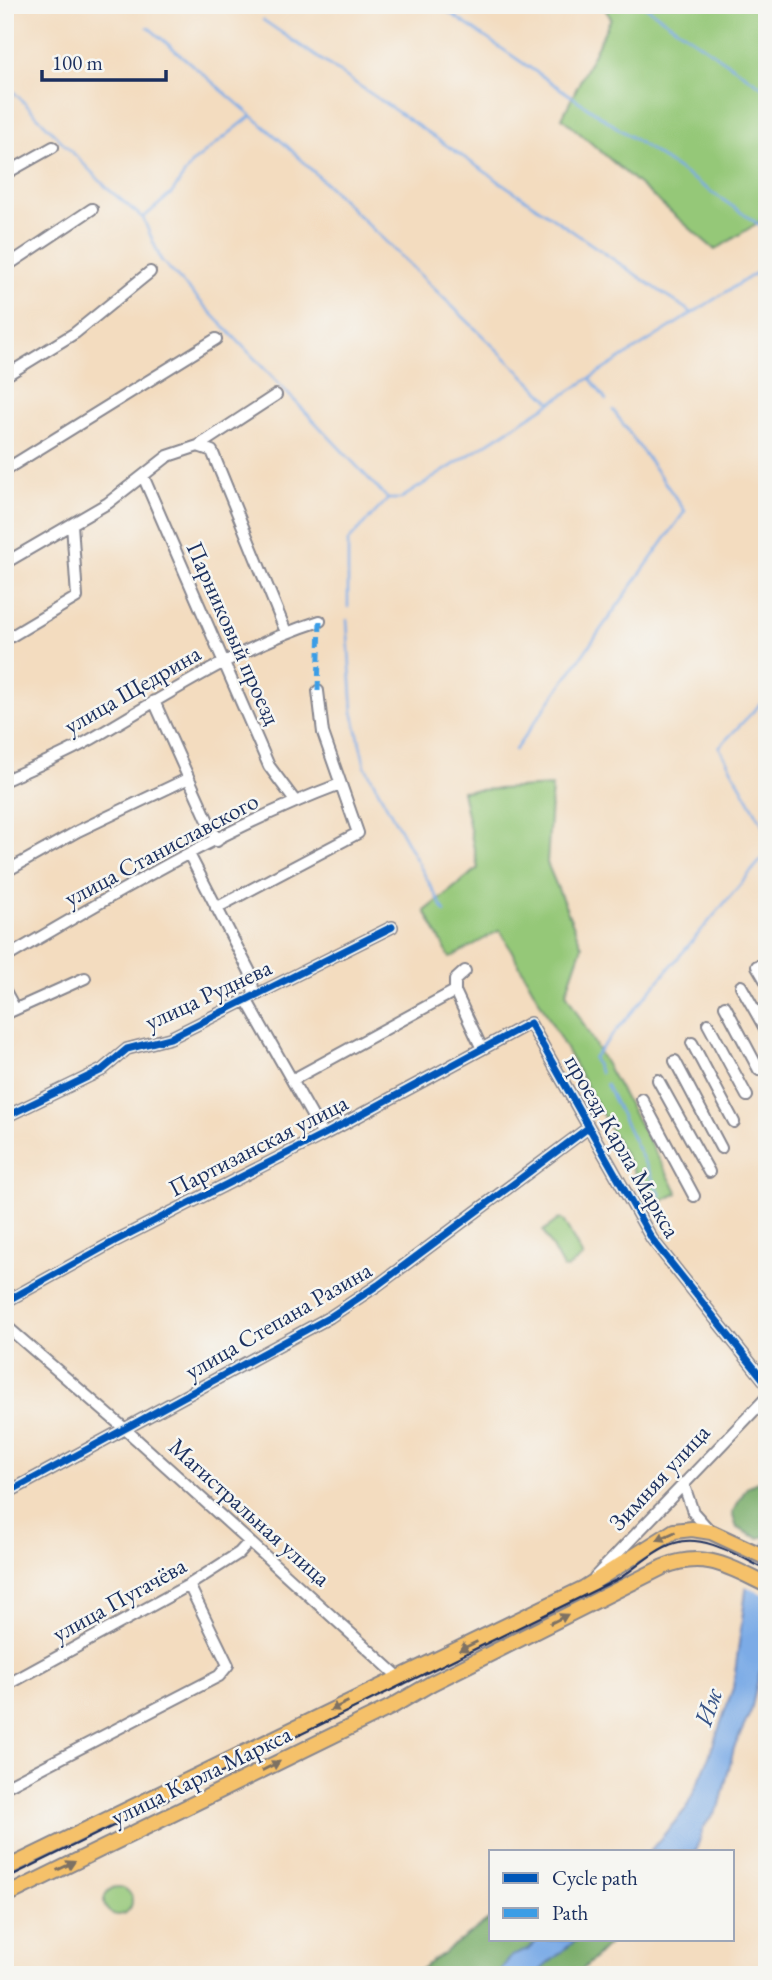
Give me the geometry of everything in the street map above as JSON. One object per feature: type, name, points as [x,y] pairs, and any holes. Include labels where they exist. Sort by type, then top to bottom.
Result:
[{"type":"main road","points":[[401,1679],[584,1588],[674,1531],[692,1529],[711,1532],[767,1558]]},
{"type":"main road","points":[[415,1692],[663,1567],[696,1558],[721,1563],[767,1585]]},
{"type":"main road","name":"Магистральная улица","points":[[401,1679],[415,1692]]},
{"type":"main road","name":"улица Карла Маркса","points":[[5,1869],[377,1687],[401,1679]]},
{"type":"main road","name":"улица Карла Маркса","points":[[5,1896],[391,1707],[415,1692]]},
{"type":"street","points":[[5,174],[54,147]]},
{"type":"street","points":[[5,267],[92,209]]},
{"type":"street","points":[[5,376],[75,333],[150,272]]},
{"type":"street","points":[[5,470],[216,339]]},
{"type":"street","points":[[5,563],[108,503],[168,456],[198,446],[276,395]]},
{"type":"street","points":[[198,446],[212,451],[286,632]]},
{"type":"street","name":"Парниковый проезд","points":[[143,476],[269,766],[295,801]]},
{"type":"street","points":[[5,640],[76,597],[72,524]]},
{"type":"street","name":"улица Щедрина","points":[[5,780],[85,743],[222,662],[286,632],[320,621]]},
{"type":"street","points":[[216,908],[358,833],[323,733],[317,691]]},
{"type":"street","points":[[153,701],[218,841]]},
{"type":"street","points":[[5,872],[78,831],[187,779]]},
{"type":"street","name":"улица Станиславского","points":[[5,958],[295,801],[340,784]]},
{"type":"street","points":[[190,856],[250,972],[250,997],[323,1135]]},
{"type":"street","name":"улица Руднева","points":[[5,1117],[102,1070],[127,1049],[170,1038],[392,927]]},
{"type":"street","points":[[757,966],[767,983]]},
{"type":"street","points":[[465,971],[455,980],[455,991],[482,1049]]},
{"type":"street","points":[[5,992],[10,1011],[85,978]]},
{"type":"street","points":[[741,986],[767,1032]]},
{"type":"street","points":[[292,1080],[455,991]]},
{"type":"street","points":[[725,1006],[759,1070]]},
{"type":"street","name":"Партизанская улица","points":[[5,1302],[115,1241],[323,1135],[530,1023]]},
{"type":"street","name":"проезд Карла Маркса","points":[[530,1023],[652,1239],[767,1384]]},
{"type":"street","points":[[708,1024],[747,1096]]},
{"type":"street","points":[[692,1043],[734,1122]]},
{"type":"street","points":[[675,1061],[722,1148]]},
{"type":"street","points":[[658,1080],[709,1172]]},
{"type":"street","points":[[642,1099],[694,1196]]},
{"type":"street","name":"улица Степана Разина","points":[[5,1494],[321,1322],[378,1286],[587,1128]]},
{"type":"street","name":"Магистральная улица","points":[[5,1325],[125,1429],[401,1679]]},
{"type":"street","name":"Зимняя улица","points":[[584,1588],[767,1397]]},
{"type":"street","points":[[683,1483],[693,1511],[711,1532]]},
{"type":"street","name":"улица Пугачёва","points":[[5,1686],[189,1585],[239,1553],[249,1542]]},
{"type":"street","points":[[5,1787],[219,1676],[228,1665],[189,1585]]},
{"type":"green space","points":[[602,5],[767,5],[767,217],[715,250],[562,118],[611,18]]},
{"type":"green space","points":[[552,786],[547,863],[582,946],[566,993],[678,1193],[653,1206],[500,930],[450,958],[425,911],[478,868],[462,791]]},
{"type":"green space","points":[[559,1219],[563,1220],[583,1257],[566,1269],[543,1231]]},
{"type":"green space","points":[[767,1477],[767,1536],[758,1538],[737,1528],[732,1513],[747,1487]]},
{"type":"green space","points":[[118,1887],[128,1891],[132,1901],[128,1911],[118,1915],[108,1911],[104,1901],[108,1891]]},
{"type":"green space","points":[[489,1920],[489,1941],[537,1941],[528,1950],[517,1954],[496,1975],[413,1975]]},
{"type":"green space","points":[[575,1941],[612,1941],[577,1975],[534,1975]]},
{"type":"water","name":"Иж","points":[[767,1540],[767,1661],[760,1672],[751,1711],[734,1748],[720,1805],[703,1828],[697,1850],[651,1850],[686,1809],[706,1765],[733,1688],[749,1567]]},
{"type":"water","points":[[537,1941],[575,1941],[534,1975],[496,1975],[512,1956],[528,1950]]},
{"type":"pier","points":[[757,1548],[767,1552],[767,1596],[743,1585],[746,1565]]},
{"type":"waterway","points":[[438,5],[767,230]]},
{"type":"waterway","points":[[643,5],[767,90]]},
{"type":"waterway","points":[[263,20],[692,313]]},
{"type":"waterway","points":[[148,27],[287,146],[551,402]]},
{"type":"waterway","points":[[5,83],[108,189],[143,218],[161,260],[388,499]]},
{"type":"waterway","points":[[143,218],[172,193],[192,163],[251,116]]},
{"type":"waterway","points":[[606,400],[590,378],[767,266]]},
{"type":"waterway","points":[[348,607],[348,541],[388,499],[400,499],[590,378]]},
{"type":"waterway","points":[[515,750],[685,511],[613,410]]},
{"type":"waterway","points":[[347,620],[353,712],[365,766],[445,912]]},
{"type":"waterway","points":[[767,697],[719,747],[767,832]]},
{"type":"waterway","points":[[600,1073],[593,1058],[767,853]]},
{"type":"waterway","points":[[606,1084],[661,1196]]},
{"type":"tram line","points":[[5,1879],[620,1578],[653,1554],[675,1543],[698,1541],[710,1544],[767,1570]]},
{"type":"marked path","points":[[318,691],[320,621]]},
{"type":"cycle path","points":[[5,1117],[102,1070],[127,1049],[170,1038],[392,927]]},
{"type":"cycle path","points":[[5,1302],[115,1241],[323,1135],[530,1023],[652,1239],[767,1384]]},
{"type":"cycle path","points":[[5,1494],[330,1317],[378,1285],[588,1128]]}]
